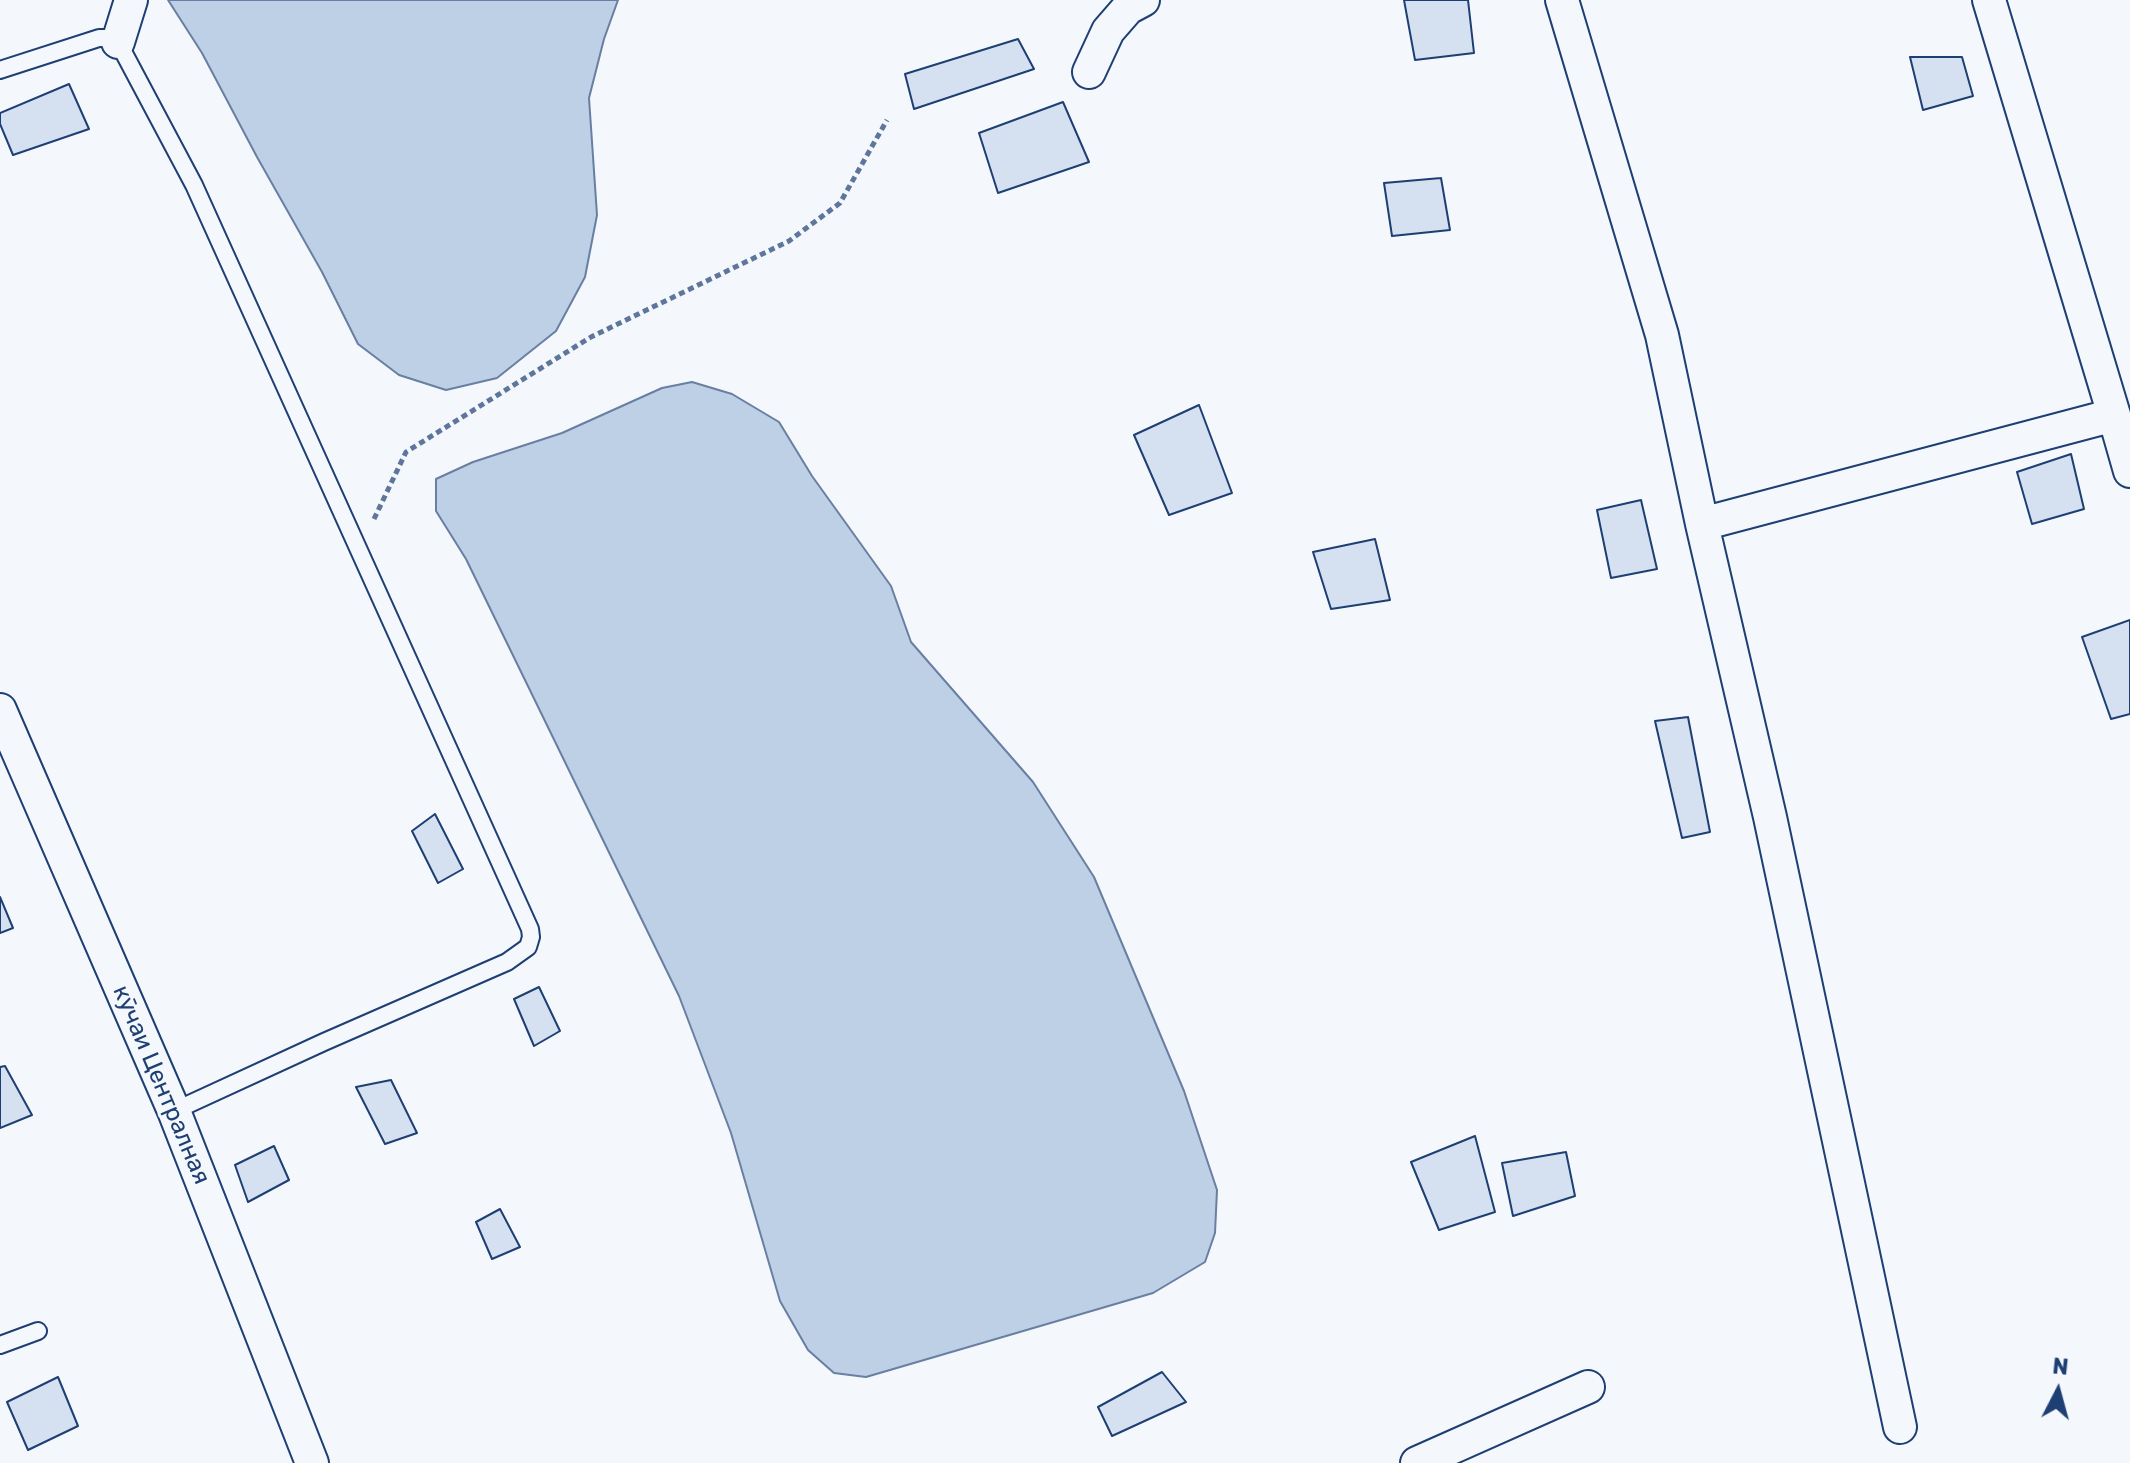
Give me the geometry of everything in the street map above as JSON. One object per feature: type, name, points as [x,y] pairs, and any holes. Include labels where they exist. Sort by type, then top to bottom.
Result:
[{"type":"street","points":[[118,42],[131,0]]},
{"type":"street","points":[[1089,72],[1108,31],[1128,8],[1143,0]]},
{"type":"street","points":[[1562,0],[1662,335],[1702,524],[1767,802],[1900,1427]]},
{"type":"street","points":[[1989,0],[2130,471]]},
{"type":"street","points":[[1702,524],[2114,415]]},
{"type":"street","name":"кӯчаи Централная","points":[[0,710],[174,1111],[312,1463]]},
{"type":"street","points":[[1417,1463],[1588,1387]]},
{"type":"lane","points":[[0,70],[99,38],[118,42],[194,185],[530,929],[528,947],[507,962],[174,1111]]},
{"type":"lane","points":[[0,1345],[38,1331]]},
{"type":"path","points":[[364,563],[375,513],[406,452],[591,337],[789,241],[840,203],[887,120]]},
{"type":"water","points":[[168,0],[618,0],[589,98],[597,215],[585,277],[556,331],[497,378],[446,390],[399,375],[358,344],[202,53]]},
{"type":"water","points":[[692,382],[732,394],[779,422],[812,476],[891,586],[911,642],[1033,782],[1094,877],[1184,1091],[1217,1190],[1215,1233],[1205,1262],[1153,1293],[866,1377],[834,1373],[808,1350],[780,1301],[731,1133],[679,996],[466,559],[436,511],[436,479],[473,462],[562,433],[662,388]]},
{"type":"building","points":[[1404,0],[1468,0],[1474,53],[1415,60]]},
{"type":"building","points":[[1018,39],[1034,69],[914,109],[905,74]]},
{"type":"building","points":[[1910,57],[1962,57],[1973,96],[1923,110]]},
{"type":"building","points":[[69,84],[89,129],[13,155],[0,124],[0,113]]},
{"type":"building","points":[[1063,102],[1089,162],[998,193],[979,133]]},
{"type":"building","points":[[1441,178],[1450,230],[1392,236],[1384,183]]},
{"type":"building","points":[[1199,405],[1232,493],[1169,515],[1134,435]]},
{"type":"building","points":[[2071,454],[2084,509],[2032,524],[2017,472]]},
{"type":"building","points":[[1641,500],[1657,569],[1611,578],[1597,510]]},
{"type":"building","points":[[1375,539],[1390,600],[1331,609],[1313,552]]},
{"type":"building","points":[[2130,620],[2130,714],[2111,719],[2082,637]]},
{"type":"building","points":[[1688,717],[1710,832],[1682,838],[1655,721]]},
{"type":"building","points":[[435,814],[463,869],[438,883],[412,831]]},
{"type":"building","points":[[0,897],[13,928],[0,933]]},
{"type":"building","points":[[539,987],[560,1031],[534,1046],[514,999]]},
{"type":"building","points":[[5,1066],[32,1115],[0,1128],[0,1067]]},
{"type":"building","points":[[391,1080],[417,1133],[385,1144],[356,1087]]},
{"type":"building","points":[[1475,1136],[1495,1212],[1439,1230],[1411,1162]]},
{"type":"building","points":[[274,1146],[289,1180],[248,1202],[235,1165]]},
{"type":"building","points":[[1566,1152],[1575,1196],[1513,1216],[1502,1163]]},
{"type":"building","points":[[500,1209],[520,1247],[492,1259],[476,1222]]},
{"type":"building","points":[[1162,1372],[1186,1402],[1112,1436],[1098,1407]]},
{"type":"building","points":[[58,1377],[78,1426],[28,1450],[7,1402]]}]
